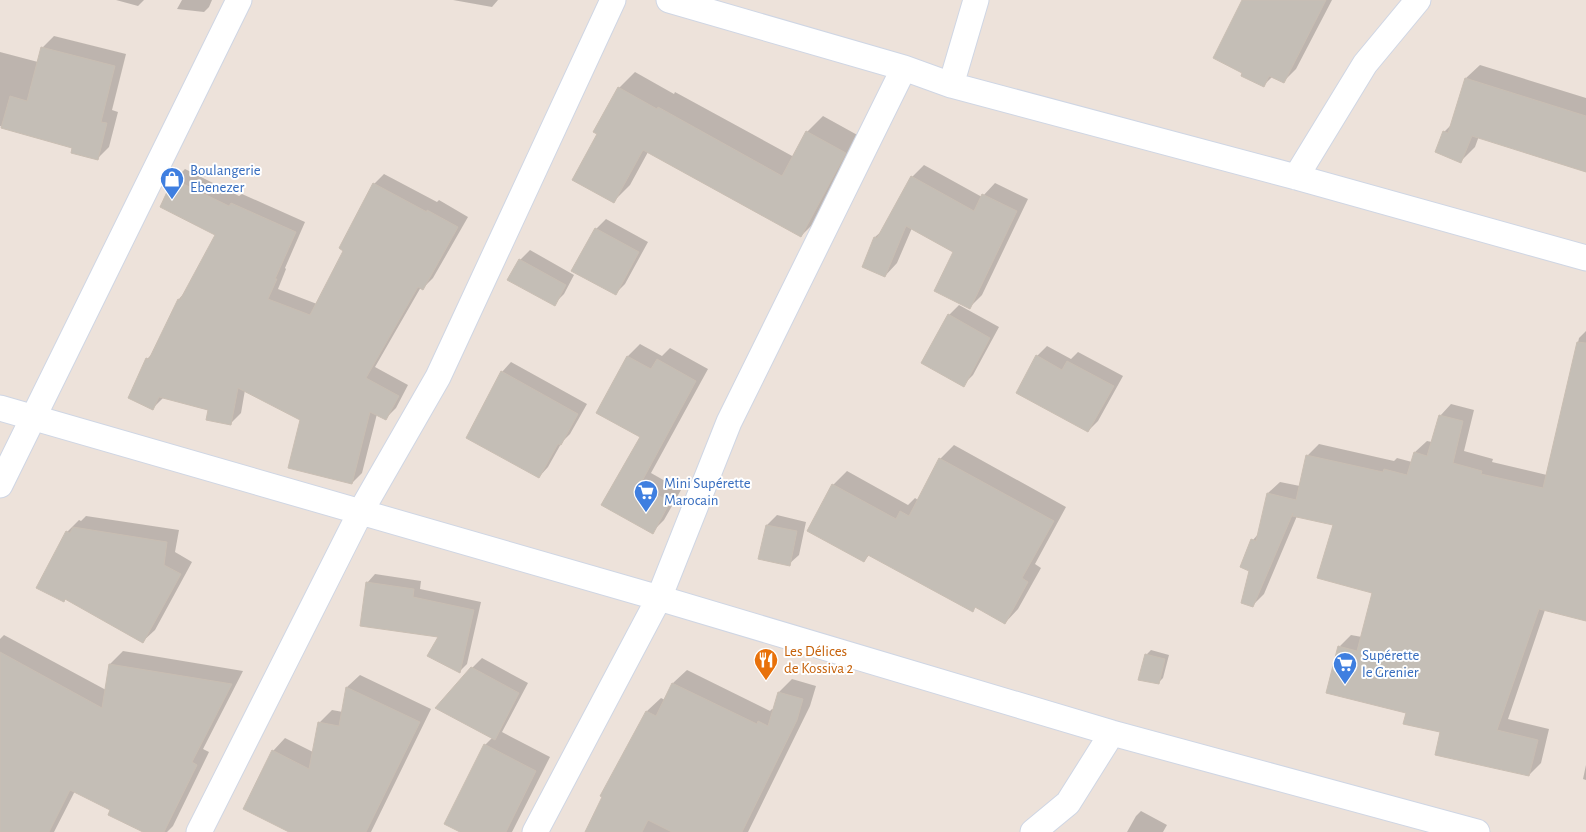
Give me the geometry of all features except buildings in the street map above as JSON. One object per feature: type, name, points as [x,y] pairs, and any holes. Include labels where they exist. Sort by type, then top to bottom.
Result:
[{"type":"street","points":[[0,485],[239,0]]},
{"type":"street","points":[[199,832],[361,511],[438,377],[613,0]]},
{"type":"street","points":[[669,0],[904,68],[951,85],[1296,177],[1586,258]]},
{"type":"street","points":[[951,85],[976,0]]},
{"type":"street","points":[[1296,177],[1365,64],[1418,0]]},
{"type":"street","points":[[535,832],[660,598],[728,422],[904,68]]},
{"type":"street","points":[[0,408],[660,598],[1112,732],[1394,821],[1477,832]]},
{"type":"street","points":[[1033,832],[1068,804],[1112,732]]},
{"type":"place","name":"Boulangerie Ebenezer","points":[[172,200]]},
{"type":"place","name":"Mini Supérette Marocain","points":[[646,513]]},
{"type":"place","name":"Les Délices de Kossiva 2","points":[[766,681]]},
{"type":"place","name":"Supérette le Grenier","points":[[1345,685]]}]
